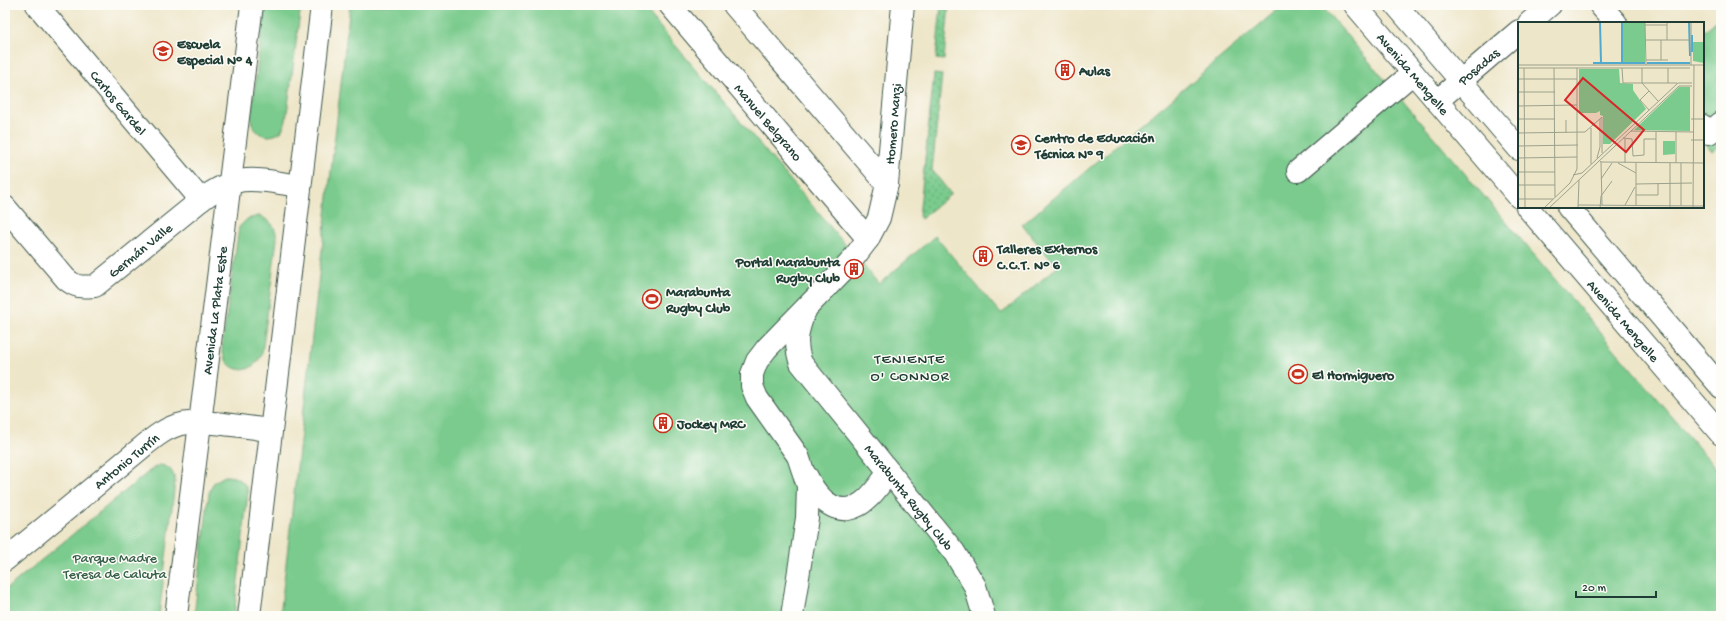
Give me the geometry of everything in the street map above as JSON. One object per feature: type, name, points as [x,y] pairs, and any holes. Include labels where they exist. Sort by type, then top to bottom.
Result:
[{"type":"main road","name":"Carlos Gardel","points":[[37,5],[201,200]]},
{"type":"main road","name":"Avenida La Plata Este","points":[[176,616],[252,5]]},
{"type":"main road","points":[[249,616],[322,5]]},
{"type":"main road","name":"Manuel Belgrano","points":[[670,5],[868,239]]},
{"type":"main road","points":[[734,5],[886,184]]},
{"type":"main road","name":"Homero Manzi","points":[[806,308],[849,264],[868,239],[879,218],[886,184],[902,5]]},
{"type":"main road","name":"Avenida Mengelle","points":[[1355,5],[1518,196]]},
{"type":"main road","points":[[1396,5],[1518,148]]},
{"type":"main road","points":[[1530,22],[1550,5]]},
{"type":"main road","points":[[1600,5],[1615,22]]},
{"type":"main road","name":"Posadas","points":[[1437,101],[1518,32]]},
{"type":"main road","points":[[1298,171],[1413,73]]},
{"type":"main road","points":[[1704,127],[1709,133],[1721,123]]},
{"type":"main road","name":"Germán Valle","points":[[5,207],[66,279],[75,286],[84,287],[95,286],[212,191],[229,182],[244,179],[300,186]]},
{"type":"main road","name":"Avenida Mengelle","points":[[1528,208],[1721,434]]},
{"type":"main road","points":[[1569,208],[1721,388]]},
{"type":"main road","points":[[806,308],[767,348],[757,361],[752,374],[752,386],[757,398],[798,456],[814,491],[819,497],[834,507],[843,509],[856,506],[867,499],[889,472]]},
{"type":"main road","name":"Marabunta Rugby Club","points":[[806,308],[799,323],[797,334],[797,353],[801,363],[942,536],[966,569],[975,586],[984,616]]},
{"type":"main road","name":"Antonio Turrín","points":[[5,560],[154,437],[169,428],[182,424],[199,423],[271,430]]},
{"type":"main road","points":[[792,616],[808,518],[808,486],[804,470]]},
{"type":"green space","points":[[265,5],[301,5],[286,121],[281,132],[271,136],[266,136],[257,132],[252,123],[251,117]]},
{"type":"green space","name":"Marabunta Rugby Club","points":[[350,5],[641,5],[879,284],[935,236],[1001,314],[1057,267],[1022,225],[1283,5],[1321,5],[1721,474],[1721,616],[280,616]]},
{"type":"green space","points":[[941,5],[949,5],[944,60],[936,59]]},
{"type":"green space","points":[[1721,17],[1721,143],[1712,151],[1704,141],[1704,31]]},
{"type":"green space","points":[[934,74],[942,75],[932,170],[951,194],[921,219],[919,216]]},
{"type":"green space","points":[[259,216],[272,224],[277,239],[262,353],[258,361],[252,366],[239,370],[228,363],[224,356],[222,347],[239,227],[247,219]]},
{"type":"green space","name":"Parque Madre Teresa de Calcuta","points":[[159,465],[171,470],[174,475],[175,482],[159,616],[5,616],[5,590],[152,469]]},
{"type":"green space","points":[[225,476],[237,478],[243,482],[248,492],[234,616],[194,616],[209,493],[214,482]]},
{"type":"place","name":"Escuela Especial N° 4","points":[[163,51]]},
{"type":"place","name":"Aulas","points":[[1065,70]]},
{"type":"place","name":"Centro de Educación Técnica Nº 9","points":[[1021,145]]},
{"type":"place","name":"Talleres Externos C.C.T. N° 6","points":[[983,256]]},
{"type":"place","name":"Portal Marabunta Rugby Club","points":[[854,269]]},
{"type":"place","name":"Marabunta Rugby Club","points":[[652,299]]},
{"type":"place","name":"El Hormiguero","points":[[1298,374]]},
{"type":"place","name":"Jockey MRC","points":[[663,423]]},
{"type":"district","name":"TENIENTE O' CONNOR","points":[[910,366]]}]
